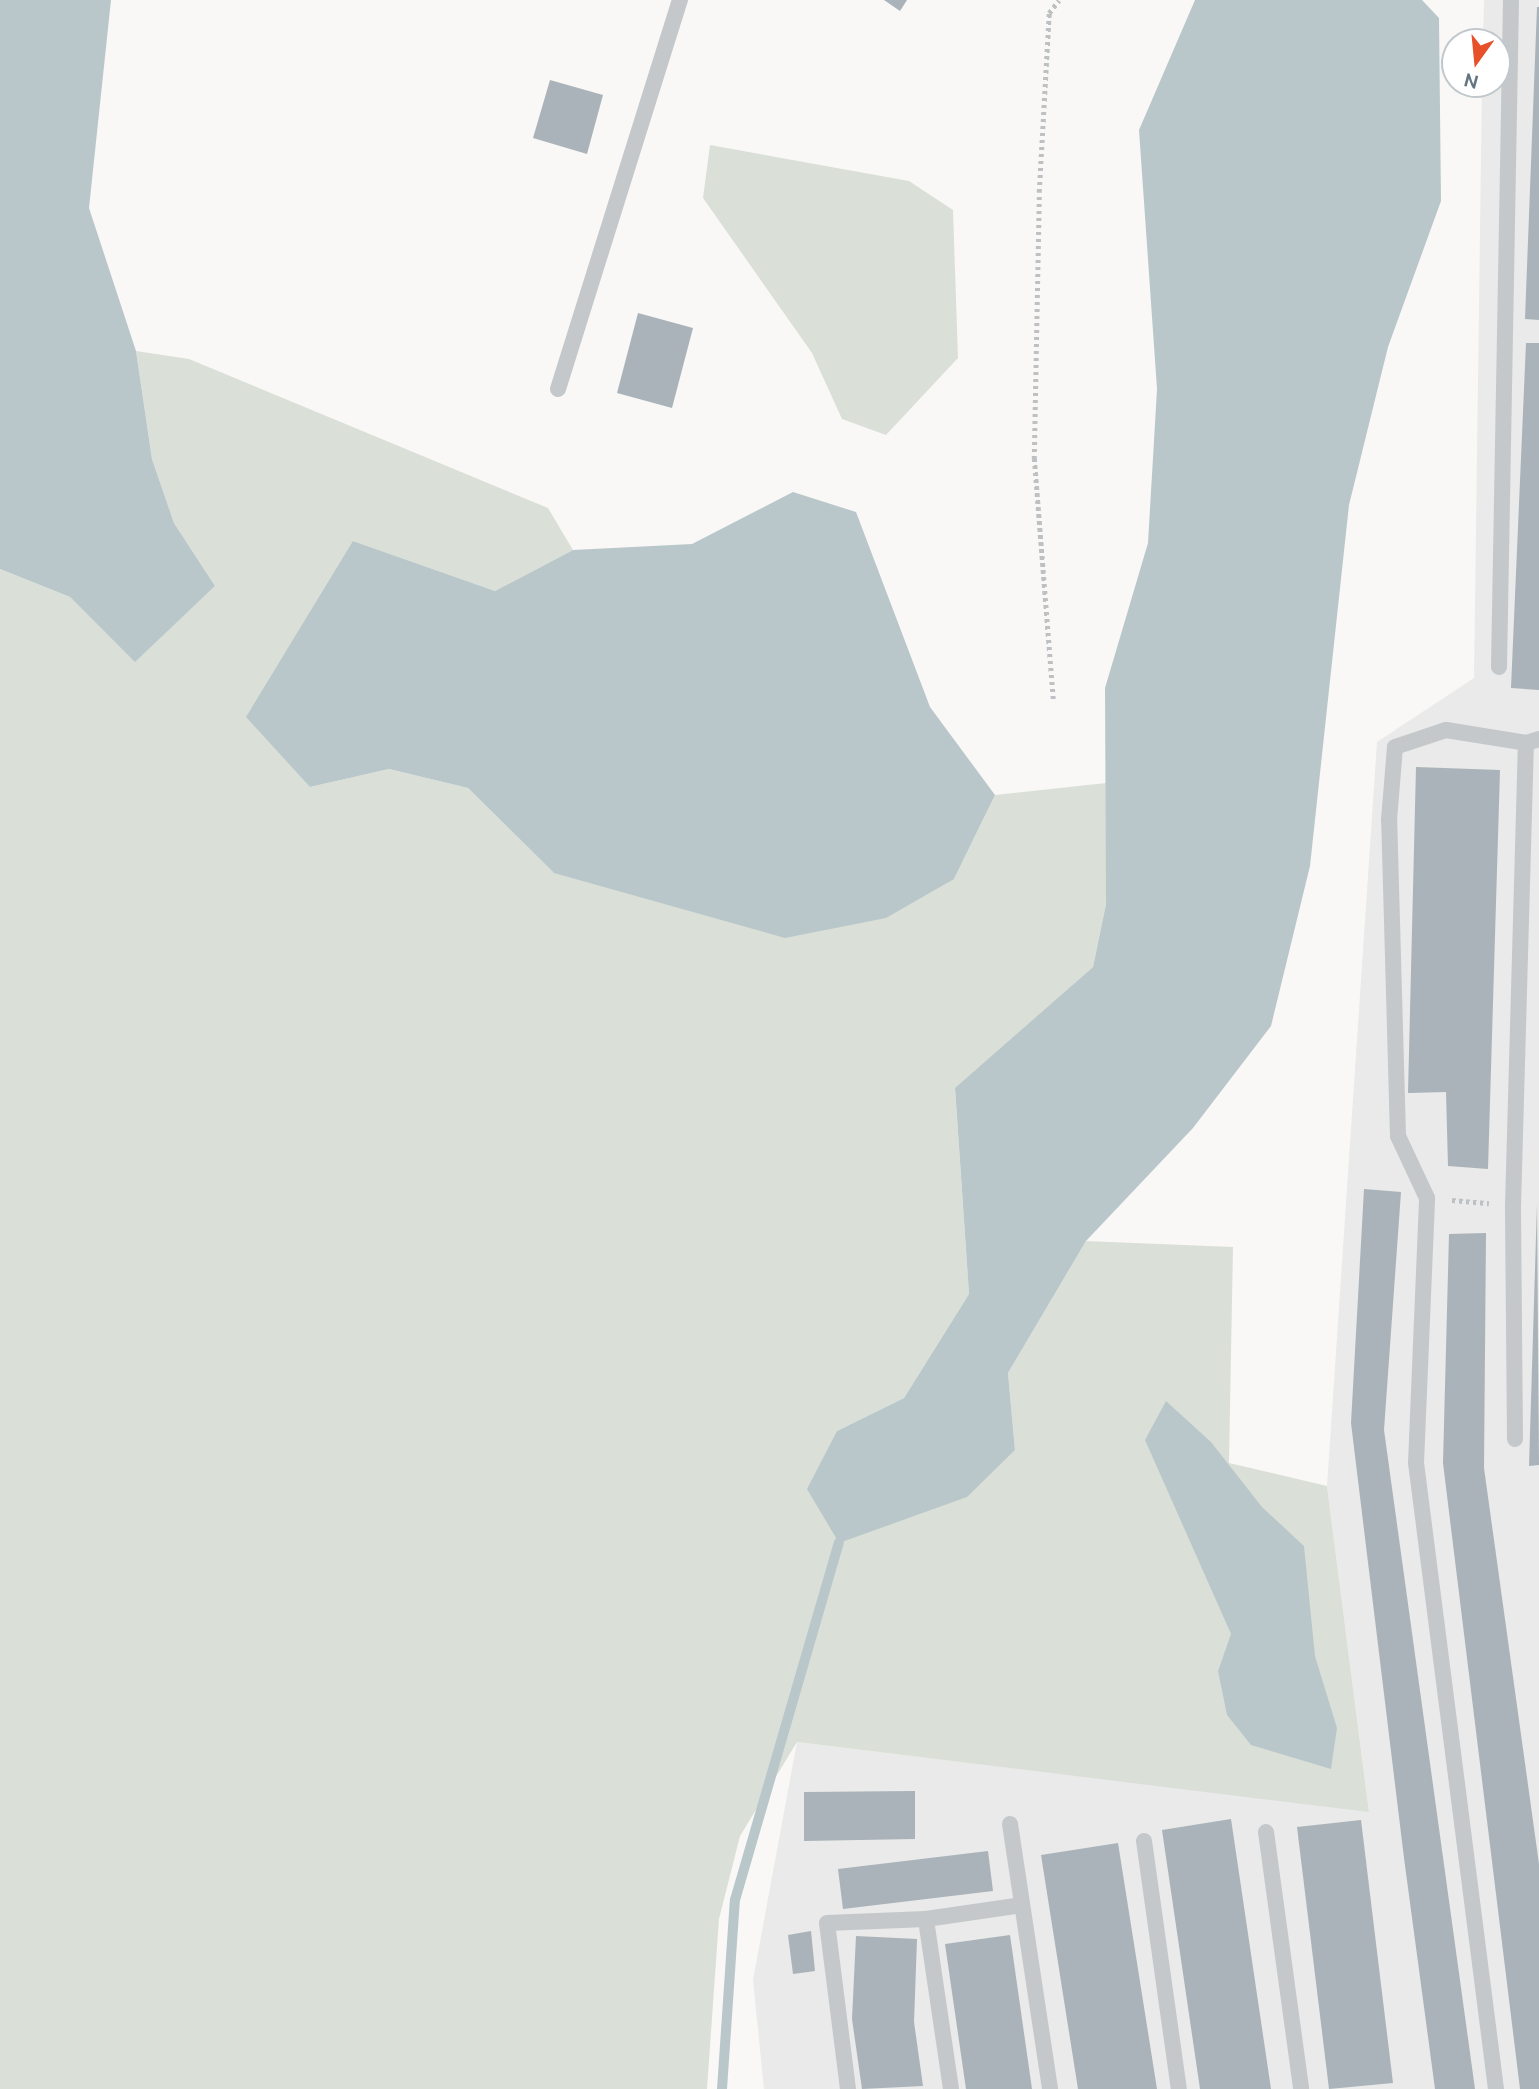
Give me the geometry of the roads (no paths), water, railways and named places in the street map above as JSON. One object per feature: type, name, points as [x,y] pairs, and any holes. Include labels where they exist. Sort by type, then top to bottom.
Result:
[{"type":"lane","points":[[558,389],[680,0]]},
{"type":"lane","points":[[1499,667],[1511,0]]},
{"type":"lane","points":[[1496,2089],[1416,1463],[1427,1198],[1398,1136],[1390,820],[1395,747],[1446,730],[1533,741],[1513,1206],[1515,1439]]},
{"type":"lane","points":[[1010,1824],[1050,2089]]},
{"type":"lane","points":[[1266,1832],[1301,2089]]},
{"type":"lane","points":[[1144,1841],[1179,2089]]},
{"type":"lane","points":[[848,2089],[827,1923],[926,1919],[1022,1905]]},
{"type":"lane","points":[[926,1919],[951,2089]]},
{"type":"waterway","points":[[722,2089],[735,1900],[839,1543]]}]
